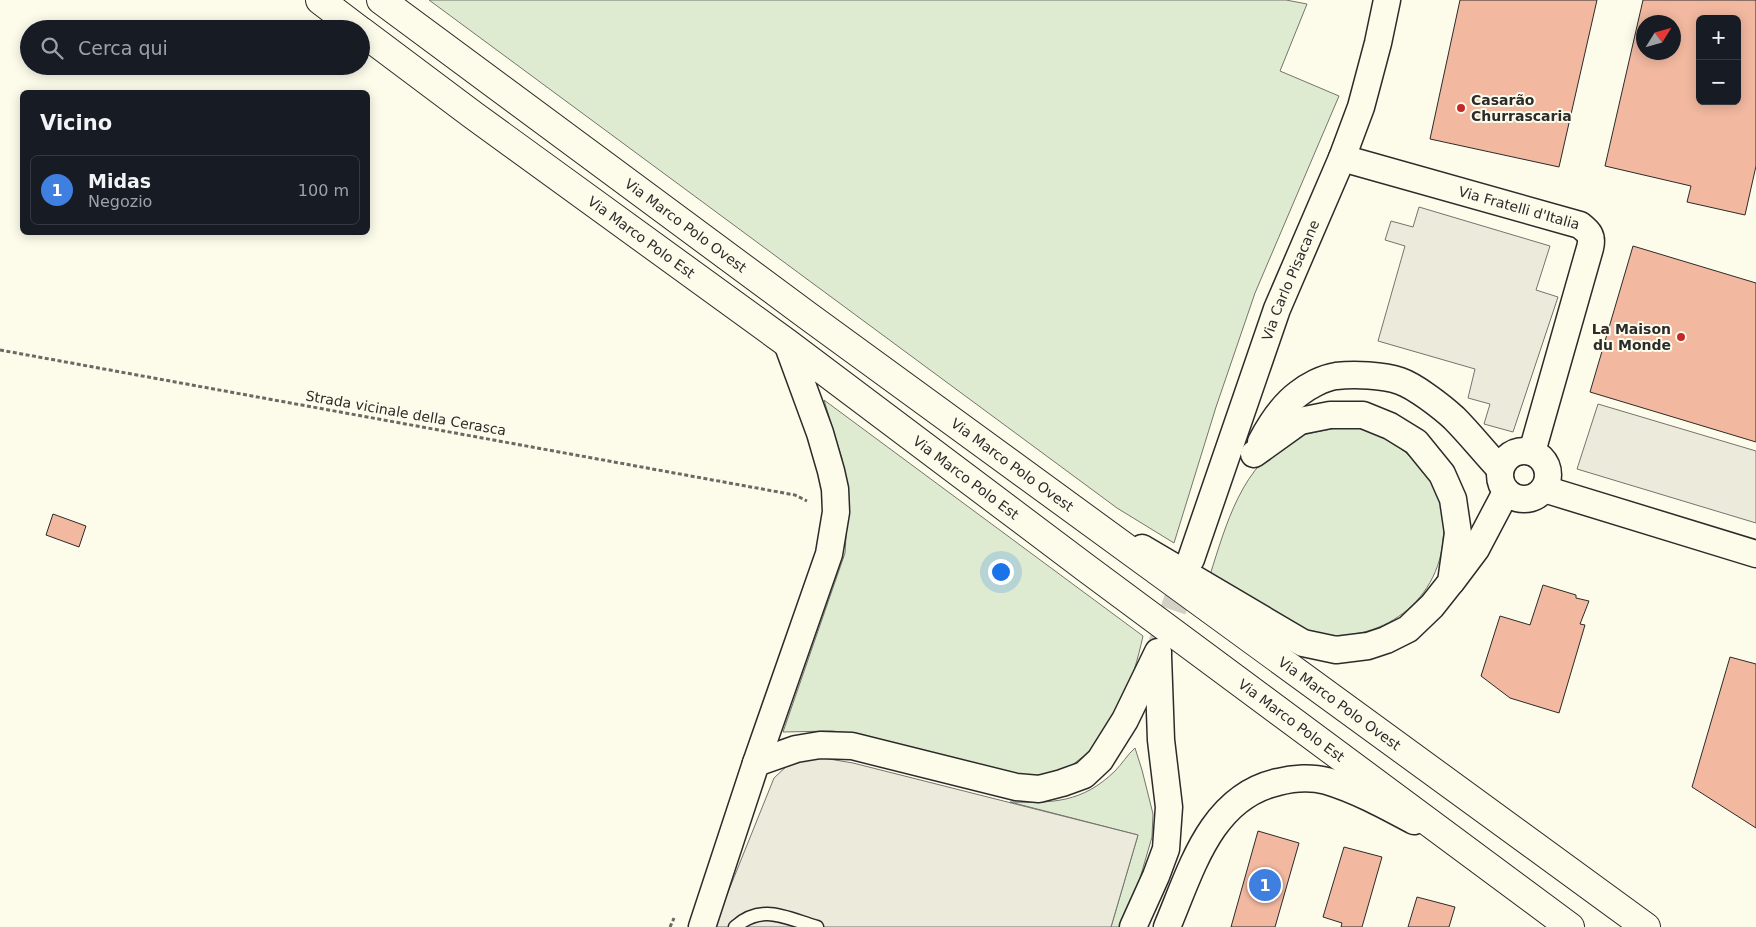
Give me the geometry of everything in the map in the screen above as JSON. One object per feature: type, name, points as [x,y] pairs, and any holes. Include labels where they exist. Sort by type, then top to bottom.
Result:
[{"type":"street","points":[[320,0],[346,20]]},
{"type":"street","name":"Via Marco Polo Ovest","points":[[381,0],[808,316],[1646,927]]},
{"type":"street","name":"Via Carlo Pisacane","points":[[1254,454],[1238,473],[1195,549],[1277,309],[1342,158],[1361,107],[1387,0]]},
{"type":"street","name":"Via Marco Polo Est","points":[[370,38],[472,116],[787,343],[1456,844],[1570,927]]},
{"type":"street","name":"Via Fratelli d'Italia","points":[[1342,158],[1580,225],[1589,231],[1592,240],[1590,248],[1532,452]]},
{"type":"street","points":[[702,927],[756,763],[829,554],[836,512],[835,489],[831,470],[820,433],[787,343]]},
{"type":"street","points":[[1076,510],[1304,643],[1336,650],[1368,646],[1386,640],[1408,629],[1432,606],[1476,549],[1503,481],[1508,456],[1524,450],[1532,452],[1544,461],[1549,475],[1544,489],[1533,498],[1526,500],[1512,497],[1503,481],[1454,418],[1431,399],[1401,381],[1368,376],[1334,376],[1313,384],[1296,395],[1270,425],[1254,454]]},
{"type":"street","points":[[1254,454],[1300,421],[1330,415],[1363,415],[1390,426],[1416,442],[1442,474],[1452,499],[1458,532],[1451,582]]},
{"type":"street","points":[[1544,489],[1756,554]]},
{"type":"street","points":[[756,763],[796,749],[820,745],[852,746],[1016,787],[1039,790],[1084,774],[1100,760],[1125,720],[1158,652],[1161,740],[1169,808],[1166,849],[1133,927]]},
{"type":"street","points":[[1167,927],[1200,850],[1220,817],[1240,798],[1262,785],[1291,778],[1325,781],[1388,808],[1456,844]]},
{"type":"lane","points":[[735,927],[744,919],[756,914],[768,913],[817,927]]},
{"type":"path","name":"Strada vicinale della Cerasca","points":[[0,350],[795,495],[807,500]]},
{"type":"green space","points":[[429,0],[1286,0],[1307,4],[1280,71],[1339,96],[1255,293],[1216,407],[1174,543],[1117,508]]},
{"type":"green space","points":[[824,400],[1143,636],[1128,688],[1112,721],[1090,750],[1068,768],[1051,775],[1026,775],[857,734],[832,731],[783,732],[845,553],[848,503],[842,459]]},
{"type":"green space","points":[[1355,427],[1367,430],[1399,447],[1435,486],[1443,513],[1444,534],[1438,566],[1427,587],[1412,605],[1394,620],[1372,630],[1349,635],[1325,635],[1293,627],[1210,575],[1238,497],[1261,463],[1276,449],[1294,438],[1336,428]]},
{"type":"green space","points":[[1135,748],[1153,814],[1152,837],[1131,909],[1123,927],[1111,927],[1138,835],[1010,802],[1053,801],[1079,795],[1103,782]]},
{"type":"shaded area","points":[[1419,207],[1550,246],[1536,290],[1558,297],[1513,432],[1484,424],[1490,404],[1468,398],[1475,369],[1378,341],[1405,246],[1385,240],[1391,221],[1413,227]]},
{"type":"shaded area","points":[[1598,404],[1756,451],[1756,523],[1577,469]]},
{"type":"shaded area","points":[[817,757],[853,763],[1138,835],[1111,927],[714,927],[774,778],[789,764]]},
{"type":"building","points":[[1460,0],[1597,0],[1559,167],[1430,139]]},
{"type":"building","points":[[1643,0],[1756,0],[1756,166],[1745,215],[1687,202],[1691,186],[1605,166],[1636,31],[1636,60],[1681,60],[1681,15],[1640,15]]},
{"type":"building","name":"La Maison du Monde","points":[[1633,246],[1756,283],[1756,442],[1590,392]]},
{"type":"building","points":[[53,514],[86,526],[79,547],[46,535]]},
{"type":"building","points":[[1543,585],[1589,601],[1580,624],[1585,625],[1559,713],[1510,698],[1481,676],[1500,616],[1530,625]]},
{"type":"building","points":[[1730,657],[1756,664],[1756,828],[1692,787]]},
{"type":"building","points":[[1258,831],[1299,843],[1275,927],[1231,927]]},
{"type":"building","points":[[1344,847],[1382,857],[1362,927],[1341,927],[1342,923],[1323,917]]},
{"type":"building","points":[[1417,897],[1455,907],[1449,927],[1408,927]]},
{"type":"tunnel","points":[[1160,647],[1188,568]]},
{"type":"place","name":"Casarão Churrascaria","points":[[1461,108]]},
{"type":"place","name":"La Maison du Monde","points":[[1681,337]]},
{"type":"place","name":"Midas","points":[[1265,885]]}]
